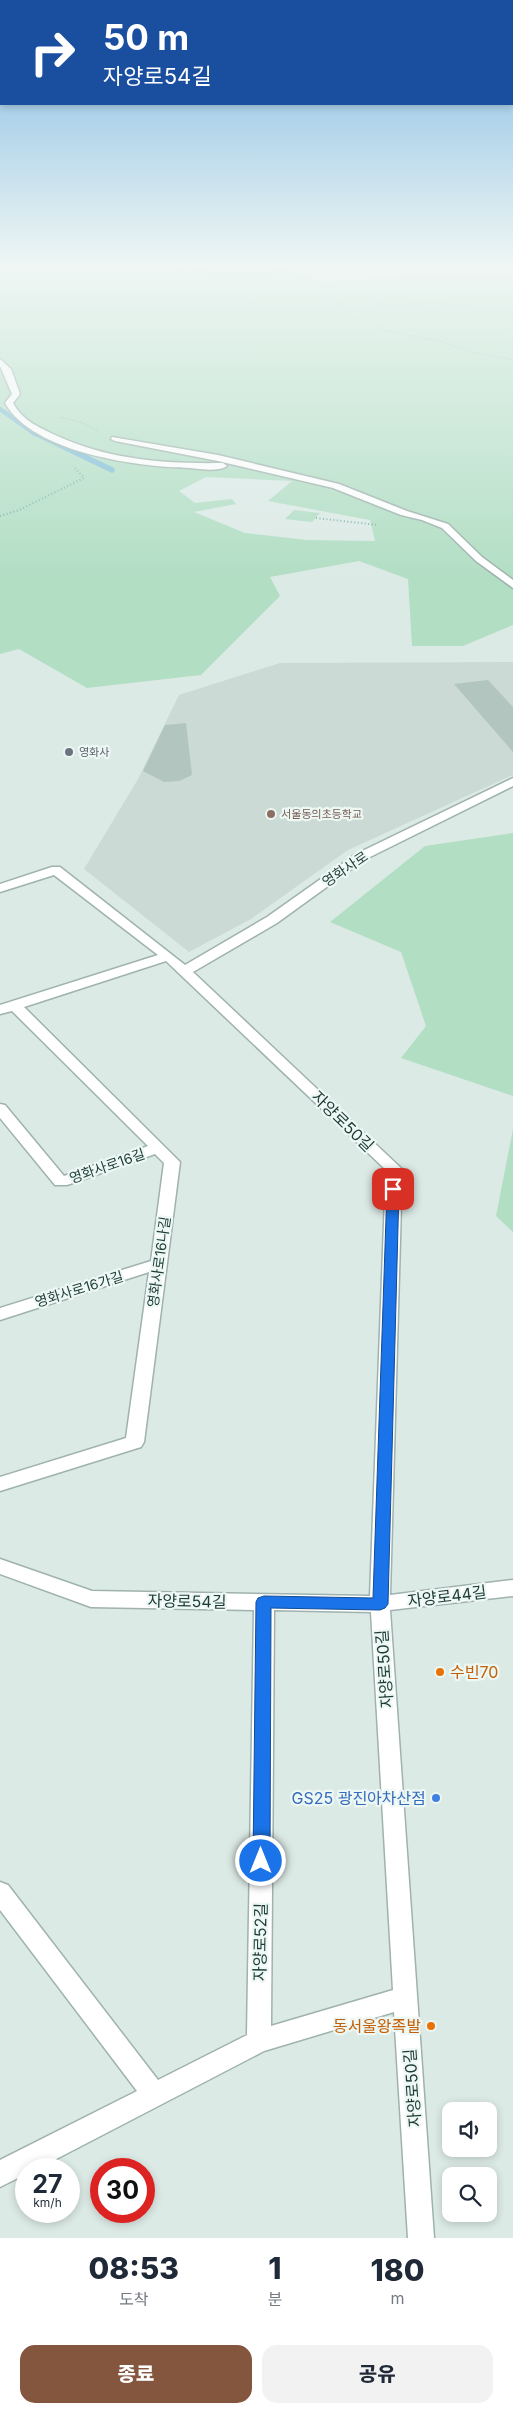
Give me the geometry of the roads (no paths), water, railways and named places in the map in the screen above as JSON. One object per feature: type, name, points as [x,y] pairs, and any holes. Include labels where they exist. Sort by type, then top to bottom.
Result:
[{"type":"street","points":[[7,368],[16,394],[9,403],[15,415],[26,424],[73,448],[140,463],[252,466]]},
{"type":"street","points":[[115,439],[252,466],[336,486],[404,514],[445,526],[479,559],[513,585]]},
{"type":"street","name":"영화사로","points":[[185,971],[272,920],[360,857],[513,781]]},
{"type":"street","points":[[0,888],[56,870],[168,956]]},
{"type":"street","points":[[7,1008],[168,956]]},
{"type":"street","name":"자양로50길","points":[[168,956],[394,1169],[380,1604],[421,2238]]},
{"type":"street","name":"영화사로16나길","points":[[0,1484],[135,1442],[172,1162],[7,1008]]},
{"type":"street","name":"영화사로16길","points":[[0,1108],[62,1182],[158,1148]]},
{"type":"street","name":"영화사로16가길","points":[[0,1314],[158,1264]]},
{"type":"street","name":"자양로54길","points":[[0,1566],[92,1599],[380,1604]]},
{"type":"street","name":"자양로44길","points":[[380,1604],[513,1588]]},
{"type":"street","name":"자양로52길","points":[[260,2041],[264,1602]]},
{"type":"street","points":[[0,1892],[155,2094]]},
{"type":"street","points":[[0,2174],[260,2041],[406,1996]]},
{"type":"waterway","points":[[0,409],[35,434]]},
{"type":"waterway","points":[[33,432],[112,470]]},
{"type":"place","name":"영화사","points":[[69,752]]},
{"type":"place","name":"서울동의초등학교","points":[[271,814]]},
{"type":"place","name":"수빈70","points":[[440,1672]]},
{"type":"place","name":"GS25 광진아차산점","points":[[436,1798]]},
{"type":"place","name":"동서울왕족발","points":[[431,2026]]}]
